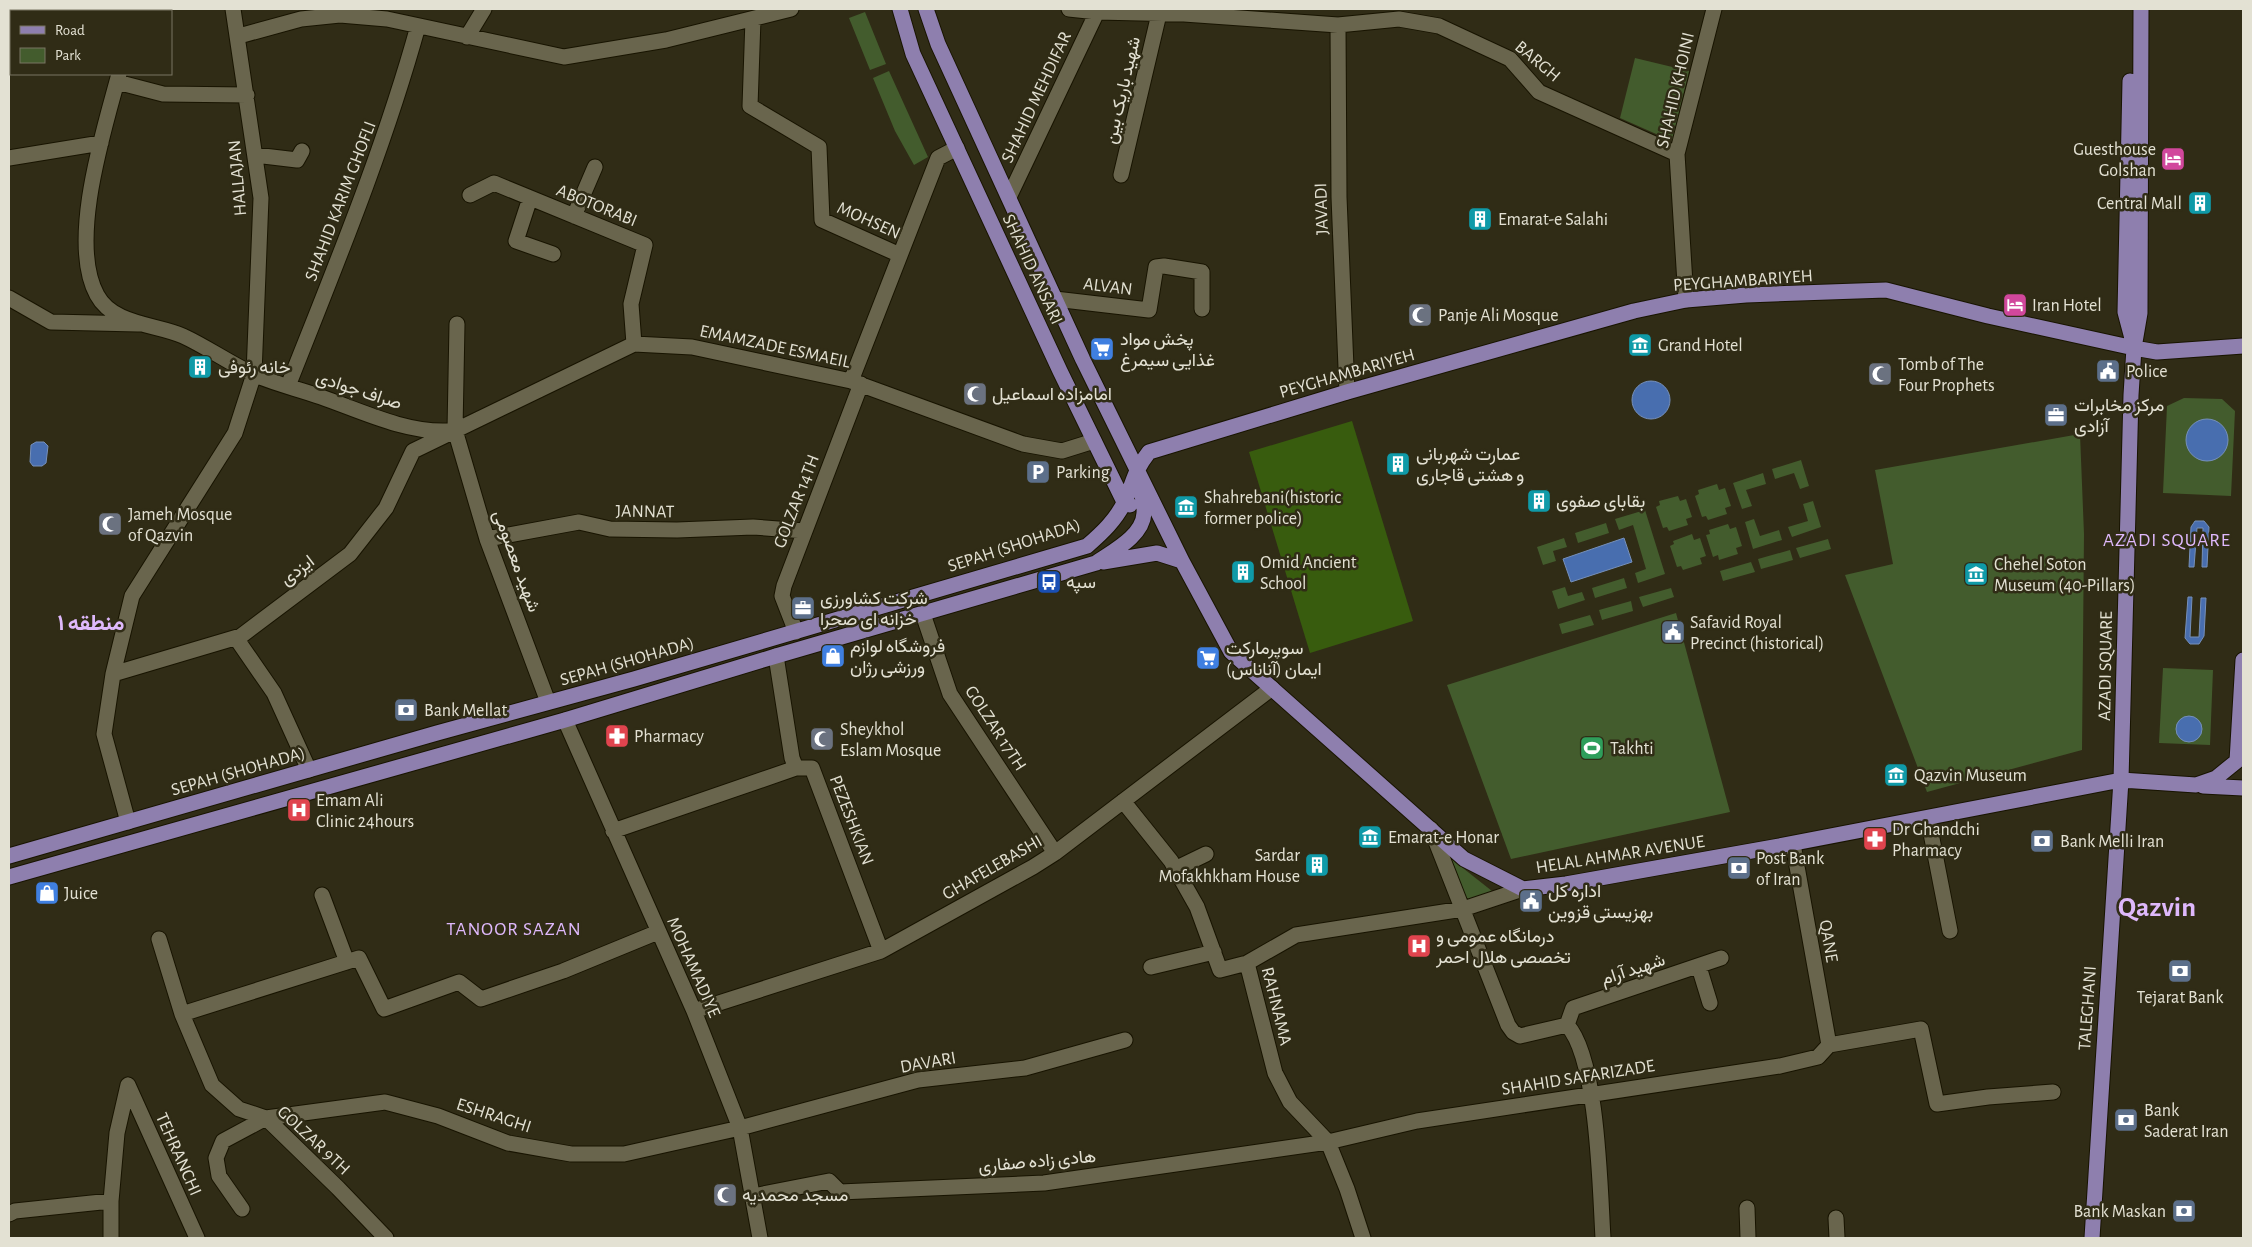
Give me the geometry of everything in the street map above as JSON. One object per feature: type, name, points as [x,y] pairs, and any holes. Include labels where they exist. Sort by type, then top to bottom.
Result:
[{"type":"main road","name":"SHAHID ANSARI","points":[[900,9],[913,54],[1060,371],[1124,502]]},
{"type":"main road","name":"SHAHID ANSARI","points":[[926,9],[938,44],[1083,360],[1137,467]]},
{"type":"main road","points":[[2131,9],[2125,312],[2134,348]]},
{"type":"main road","points":[[2134,348],[2140,313],[2140,9]]},
{"type":"main road","name":"PEYGHAMBARIYEH","points":[[1137,467],[1149,452],[1347,392],[1634,311],[1686,300],[1746,295],[1886,290],[1988,316],[2134,348]]},
{"type":"main road","points":[[2134,348],[2157,352],[2243,346]]},
{"type":"main road","name":"AZADI SQUARE","points":[[2121,780],[2131,395],[2134,348]]},
{"type":"main road","points":[[1060,371],[1083,360]]},
{"type":"main road","points":[[1096,563],[1132,536],[1144,514],[1137,467]]},
{"type":"main road","name":"HELAL AHMAR AVENUE","points":[[1137,467],[1182,561],[1231,652],[1464,859],[1523,889],[1566,884],[1793,844],[2121,780]]},
{"type":"main road","name":"SEPAH (SHOHADA)","points":[[9,856],[796,632],[1087,546],[1108,528],[1124,502],[1137,467]]},
{"type":"main road","points":[[1124,502],[1144,514],[1162,521]]},
{"type":"main road","points":[[9,877],[565,720],[776,656],[1096,563],[1147,553],[1162,554],[1182,561]]},
{"type":"main road","points":[[2196,785],[2216,778],[2237,761],[2243,660]]},
{"type":"main road","points":[[2121,780],[2243,788]]},
{"type":"main road","name":"TALEGHANI","points":[[2092,1238],[2121,780]]},
{"type":"street","name":"HALLAJAN","points":[[128,822],[104,734],[113,674],[132,596],[235,433],[254,374],[261,198],[239,36],[233,9]]},
{"type":"street","points":[[467,37],[484,9]]},
{"type":"street","points":[[239,36],[301,19],[361,13],[564,57],[666,40],[791,9]]},
{"type":"street","name":"BARGH","points":[[1070,9],[1159,14],[1184,12],[1338,25],[1399,14],[1439,26],[1510,59],[1539,92],[1678,154]]},
{"type":"street","name":"SHAHID KHOINI","points":[[1686,300],[1678,154],[1714,9]]},
{"type":"street","name":"SHAHID MEHDIFAR","points":[[1009,197],[1097,12]]},
{"type":"street","name":"شهید باریک بین","points":[[1121,175],[1159,14]]},
{"type":"street","name":"MOHSEN","points":[[753,19],[750,106],[819,147],[822,220],[900,255]]},
{"type":"street","name":"JAVADI","points":[[1338,25],[1339,197],[1347,392]]},
{"type":"street","name":"SHAHID KARIM GHOFLI","points":[[288,386],[366,189],[400,92],[418,26]]},
{"type":"street","points":[[140,324],[108,309],[97,295],[88,271],[85,243],[100,143],[118,78],[164,94],[247,96]]},
{"type":"street","points":[[9,158],[100,143]]},
{"type":"street","name":"GOLZAR 14TH","points":[[796,632],[782,596],[900,255],[938,158],[957,148]]},
{"type":"street","points":[[255,155],[297,160],[302,151]]},
{"type":"street","points":[[574,216],[595,167]]},
{"type":"street","name":"ABOTORABI","points":[[470,195],[494,183],[645,246],[631,304],[634,344]]},
{"type":"street","points":[[530,198],[516,241],[553,254]]},
{"type":"street","name":"ALVAN","points":[[1055,299],[1149,310],[1156,267],[1164,266],[1202,272],[1202,309]]},
{"type":"street","points":[[9,298],[52,322],[140,324]]},
{"type":"street","name":"صراف جوادی","points":[[140,324],[182,336],[254,374],[288,386],[430,432],[454,430]]},
{"type":"street","name":"شهید معصومی","points":[[457,324],[454,430],[487,539],[548,702]]},
{"type":"street","name":"EMAMZADE ESMAEIL","points":[[454,430],[634,344],[692,347],[856,383],[1024,444],[1062,451],[1094,441]]},
{"type":"street","name":"ایزدی","points":[[113,674],[241,636],[350,554],[386,508],[413,452],[454,430]]},
{"type":"street","name":"JANNAT","points":[[487,539],[579,522],[610,529],[677,530],[753,527],[805,531]]},
{"type":"street","name":"GOLZAR 17TH","points":[[923,614],[950,694],[1055,853]]},
{"type":"street","points":[[236,638],[274,693],[309,770]]},
{"type":"street","points":[[613,831],[796,768],[792,758],[776,656]]},
{"type":"street","name":"GHAFELEBASHI","points":[[694,1011],[881,951],[1033,868],[1272,688]]},
{"type":"street","name":"MOHAMADIYE","points":[[565,720],[694,1011],[740,1128],[760,1238]]},
{"type":"street","name":"PEZESHKIAN","points":[[796,768],[812,768],[881,951]]},
{"type":"street","name":"RAHNAMA","points":[[1123,801],[1176,869],[1197,907],[1220,970],[1247,963],[1275,1073],[1290,1102],[1328,1142]]},
{"type":"street","points":[[1928,818],[1950,931]]},
{"type":"street","points":[[1431,829],[1508,1026],[1520,1036],[1567,1025],[1578,1041],[1592,1094],[1603,1238]]},
{"type":"street","name":"QANE","points":[[1793,844],[1829,1045]]},
{"type":"street","points":[[1176,869],[1206,854]]},
{"type":"street","points":[[1247,963],[1296,935],[1463,909],[1523,889]]},
{"type":"street","points":[[322,895],[347,962]]},
{"type":"street","points":[[182,1014],[359,958],[384,1009],[459,982],[481,999],[563,971],[658,932]]},
{"type":"street","name":"GOLZAR 9TH","points":[[159,940],[182,1014],[212,1085],[238,1109],[266,1118],[386,1238]]},
{"type":"street","points":[[1151,968],[1214,952]]},
{"type":"street","name":"شهید آرام","points":[[1567,1025],[1573,1008],[1721,958]]},
{"type":"street","points":[[1699,967],[1710,1003]]},
{"type":"street","points":[[1829,1045],[1921,1029],[1937,1104],[1988,1097],[2053,1092]]},
{"type":"street","name":"DAVARI","points":[[740,1128],[918,1080],[1025,1068],[1124,1040]]},
{"type":"street","name":"SHAHID SAFARIZADE","points":[[1328,1142],[1417,1121],[1780,1066],[1818,1057],[1829,1045]]},
{"type":"street","name":"TEHRANCHI","points":[[111,1201],[117,1133],[128,1085],[197,1238]]},
{"type":"street","name":"ESHRAGHI","points":[[266,1118],[385,1102],[438,1116],[508,1142],[571,1154],[624,1154],[740,1128]]},
{"type":"street","points":[[242,1209],[218,1176],[216,1158],[223,1141],[266,1118]]},
{"type":"street","points":[[1328,1142],[1348,1189],[1363,1238]]},
{"type":"street","name":"هادی زاده صفاری","points":[[752,1196],[829,1181],[840,1192],[1044,1183],[1328,1142]]},
{"type":"street","points":[[9,1214],[15,1211],[111,1201],[111,1238]]},
{"type":"street","points":[[1747,1208],[1748,1238]]},
{"type":"street","points":[[1836,1218],[1837,1238]]},
{"type":"green space","points":[[865,12],[886,64],[870,70],[849,18]]},
{"type":"green space","points":[[1635,58],[1689,71],[1672,141],[1620,118]]},
{"type":"green space","points":[[889,71],[928,157],[914,165],[895,131],[873,78]]},
{"type":"green space","points":[[2184,398],[2222,399],[2235,411],[2231,496],[2163,493],[2167,406]]},
{"type":"green space","points":[[1352,421],[1413,621],[1310,653],[1249,452]]},
{"type":"green space","points":[[2080,434],[2084,534],[2082,750],[1927,792],[1845,575],[1893,564],[1875,470]]},
{"type":"green space","points":[[1801,460],[1809,486],[1800,489],[1794,473],[1775,479],[1772,469]]},
{"type":"green space","points":[[1763,473],[1766,484],[1746,490],[1752,506],[1742,509],[1733,483]]},
{"type":"green space","points":[[1717,484],[1719,490],[1725,488],[1731,506],[1725,508],[1727,514],[1708,520],[1706,516],[1702,517],[1695,496],[1699,494],[1698,490]]},
{"type":"green space","points":[[1678,496],[1680,501],[1686,499],[1692,517],[1686,519],[1688,525],[1669,531],[1667,527],[1663,528],[1656,507],[1660,505],[1659,501]]},
{"type":"green space","points":[[1813,501],[1821,527],[1792,537],[1788,527],[1808,521],[1803,504]]},
{"type":"green space","points":[[1645,510],[1665,574],[1638,583],[1635,573],[1646,569],[1633,525],[1619,530],[1615,519]]},
{"type":"green space","points":[[1754,519],[1760,536],[1779,530],[1782,540],[1753,549],[1745,522]]},
{"type":"green space","points":[[1606,523],[1609,533],[1578,543],[1575,533]]},
{"type":"green space","points":[[1728,524],[1730,529],[1736,527],[1742,546],[1736,548],[1738,554],[1719,560],[1718,555],[1713,557],[1706,535],[1710,534],[1709,530]]},
{"type":"green space","points":[[1692,534],[1694,540],[1700,538],[1706,556],[1700,558],[1702,564],[1683,570],[1681,566],[1677,567],[1670,546],[1674,544],[1673,541]]},
{"type":"green space","points":[[1564,538],[1567,547],[1553,551],[1556,561],[1543,565],[1537,547]]},
{"type":"green space","points":[[1828,539],[1831,549],[1800,558],[1796,548]]},
{"type":"green space","points":[[1790,550],[1793,560],[1761,569],[1758,559]]},
{"type":"green space","points":[[1751,562],[1755,572],[1723,581],[1720,571]]},
{"type":"green space","points":[[1624,578],[1627,588],[1595,598],[1592,588]]},
{"type":"green space","points":[[1565,587],[1568,596],[1582,592],[1585,600],[1558,609],[1552,591]]},
{"type":"green space","points":[[1671,588],[1674,597],[1643,607],[1639,597]]},
{"type":"green space","points":[[1631,601],[1633,611],[1602,620],[1599,610]]},
{"type":"green space","name":"Takhti","points":[[1676,613],[1730,812],[1511,859],[1447,685]]},
{"type":"green space","points":[[1590,615],[1594,625],[1562,634],[1559,624]]},
{"type":"green space","points":[[2163,668],[2213,670],[2210,745],[2159,743]],"holes":[[[2193,717],[2202,730],[2195,741],[2184,741],[2177,735],[2181,720]]]},
{"type":"green space","points":[[1449,857],[1497,895],[1470,901],[1466,897]]},
{"type":"water","points":[[1651,381],[1665,386],[1670,400],[1665,414],[1651,419],[1637,414],[1632,400],[1637,386]]},
{"type":"water","points":[[2207,419],[2222,425],[2228,440],[2222,455],[2207,461],[2192,455],[2186,440],[2192,425]]},
{"type":"water","points":[[36,442],[44,442],[48,446],[46,463],[42,466],[33,466],[30,462],[31,445]]},
{"type":"water","points":[[2195,521],[2204,521],[2209,527],[2207,567],[2202,567],[2203,528],[2197,528],[2194,567],[2189,567],[2191,527]]},
{"type":"water","points":[[1624,538],[1632,562],[1571,582],[1563,559]]},
{"type":"water","points":[[2188,597],[2192,597],[2190,637],[2199,637],[2201,598],[2206,598],[2204,636],[2199,644],[2190,644],[2185,638]]},
{"type":"water","points":[[2189,716],[2198,720],[2202,729],[2198,738],[2189,742],[2180,738],[2176,729],[2180,720]]},
{"type":"place","name":"Guesthouse Golshan","points":[[2173,159]]},
{"type":"place","name":"Central Mall","points":[[2200,203]]},
{"type":"place","name":"Emarat-e Salahi","points":[[1480,219]]},
{"type":"place","name":"Iran Hotel","points":[[2015,305]]},
{"type":"place","name":"Panje Ali Mosque","points":[[1420,315]]},
{"type":"place","name":"Grand Hotel","points":[[1640,345]]},
{"type":"place","name":"پخش مواد غذایی سیمرغ","points":[[1102,349]]},
{"type":"place","name":"خانه رئوفی","points":[[200,367]]},
{"type":"place","name":"Police","points":[[2108,371]]},
{"type":"place","name":"Tomb of The Four Prophets","points":[[1880,374]]},
{"type":"place","name":"امامزاده اسماعیل","points":[[975,394]]},
{"type":"place","name":"مرکز مخابرات آزادی","points":[[2056,415]]},
{"type":"place","name":"عمارت شهربانی و هشتی قاجاری","points":[[1398,464]]},
{"type":"place","name":"Parking","points":[[1038,472]]},
{"type":"place","name":"بقابای صفوی","points":[[1539,501]]},
{"type":"place","name":"Shahrebani(historic former police)","points":[[1186,507]]},
{"type":"place","name":"Jameh Mosque of Qazvin","points":[[110,524]]},
{"type":"place","name":"Omid Ancient School","points":[[1243,572]]},
{"type":"place","name":"Chehel Soton Museum (40-Pillars)","points":[[1976,574]]},
{"type":"place","name":"سپه","points":[[1049,582]]},
{"type":"place","name":"شرکت کشاورزی خزانه ای صحرا","points":[[803,608]]},
{"type":"place","name":"Safavid Royal Precinct (historical)","points":[[1673,632]]},
{"type":"place","name":"فروشگاه لوازم ورزشی رژان","points":[[833,656]]},
{"type":"place","name":"سوپرمارکت ایمان (آناناس)","points":[[1208,658]]},
{"type":"place","name":"Bank Mellat","points":[[406,710]]},
{"type":"place","name":"Pharmacy","points":[[617,736]]},
{"type":"place","name":"Sheykhol Eslam Mosque","points":[[822,739]]},
{"type":"place","name":"Takhti","points":[[1592,748]]},
{"type":"place","name":"Qazvin Museum","points":[[1896,775]]},
{"type":"place","name":"Emam Ali Clinic 24hours","points":[[299,810]]},
{"type":"place","name":"Emarat-e Honar","points":[[1370,837]]},
{"type":"place","name":"Dr Ghandchi Pharmacy","points":[[1875,839]]},
{"type":"place","name":"Bank Melli Iran","points":[[2042,841]]},
{"type":"place","name":"Sardar Mofakhkham House","points":[[1317,865]]},
{"type":"place","name":"Post Bank of Iran","points":[[1739,868]]},
{"type":"place","name":"Juice","points":[[47,893]]},
{"type":"place","name":"اداره کل بهزیستی قزوین","points":[[1531,901]]},
{"type":"place","name":"درمانگاه عمومی و تخصصی هلال احمر","points":[[1419,946]]},
{"type":"place","name":"Tejarat Bank","points":[[2180,971]]},
{"type":"place","name":"Bank Saderat Iran","points":[[2126,1120]]},
{"type":"place","name":"مسجد محمدیه","points":[[725,1195]]},
{"type":"place","name":"Bank Maskan","points":[[2184,1211]]},
{"type":"district","name":"AZADI SQUARE","points":[[2167,539]]},
{"type":"district","name":"منطقه ۱","points":[[91,622]]},
{"type":"district","name":"Qazvin","points":[[2157,906]]},
{"type":"district","name":"TANOOR SAZAN","points":[[514,928]]}]
